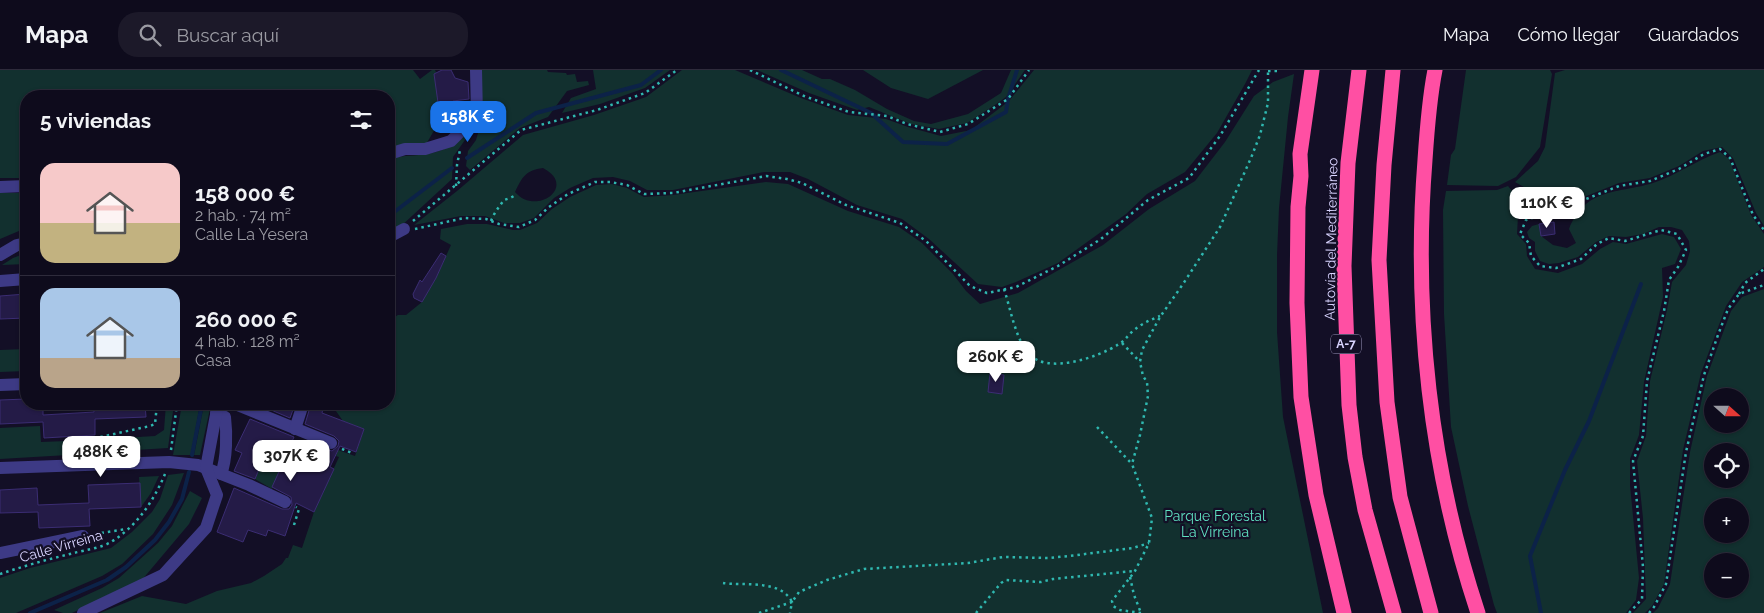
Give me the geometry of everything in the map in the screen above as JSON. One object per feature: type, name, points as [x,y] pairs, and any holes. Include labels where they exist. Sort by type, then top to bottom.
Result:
[{"type":"highway","points":[[1301,176],[1300,154],[1312,70]]},
{"type":"highway","points":[[1319,70],[1301,176],[1298,207],[1297,303],[1301,397],[1316,495],[1344,613]]},
{"type":"highway","name":"Autovía del Mediterráneo","points":[[1359,70],[1348,163],[1344,266],[1349,405],[1355,457],[1365,510],[1394,613]]},
{"type":"highway","points":[[1392,70],[1379,260],[1387,402],[1400,497],[1431,613]]},
{"type":"highway","points":[[1435,70],[1422,191],[1423,328],[1440,464],[1452,520],[1478,613]]},
{"type":"street","points":[[395,152],[405,149],[426,149],[451,141],[477,115],[476,70]]},
{"type":"street","points":[[0,187],[20,186]]},
{"type":"street","points":[[395,234],[404,229]]},
{"type":"street","points":[[0,255],[20,244]]},
{"type":"street","points":[[0,281],[20,279]]},
{"type":"street","points":[[0,385],[20,384]]},
{"type":"street","points":[[83,613],[163,575],[206,528],[217,495],[206,468],[217,410]]},
{"type":"street","points":[[219,410],[225,416],[226,428],[224,466],[221,474]]},
{"type":"street","points":[[249,410],[331,443]]},
{"type":"street","points":[[294,429],[301,410]]},
{"type":"street","points":[[0,468],[170,456],[249,485],[290,504]]},
{"type":"street","points":[[0,553],[83,536]]},
{"type":"path","points":[[404,229],[522,130],[597,110],[645,93],[677,70]]},
{"type":"path","points":[[750,70],[804,96],[849,112],[887,116],[908,124],[940,132],[968,124],[1008,99],[1030,70]]},
{"type":"path","points":[[404,229],[464,218],[486,218],[507,226],[519,227],[535,220],[568,194],[595,182],[627,185],[644,194],[673,193],[766,176],[802,183],[846,205],[900,223],[926,241],[970,286],[986,293],[1004,290],[1016,287],[1058,266],[1101,239],[1148,200],[1189,178],[1220,136],[1260,70]]},
{"type":"path","points":[[1132,464],[1148,396],[1147,382],[1143,376],[1140,362],[1142,350],[1161,315],[1220,227],[1260,135],[1268,103],[1268,70],[1279,71]]},
{"type":"path","points":[[456,186],[458,158],[465,144]]},
{"type":"path","points":[[1629,613],[1642,599],[1643,567],[1633,461],[1643,436],[1646,381],[1664,311],[1668,280],[1678,267],[1686,250],[1677,234],[1661,230],[1625,241],[1609,238],[1597,244],[1581,259],[1556,268],[1540,266],[1531,256],[1529,243],[1520,234],[1526,220],[1619,186],[1650,181],[1679,169],[1704,154],[1720,149],[1730,158],[1753,215],[1764,230]]},
{"type":"path","points":[[491,221],[493,214],[504,200],[516,195]]},
{"type":"path","points":[[1649,613],[1666,584],[1686,452],[1704,375],[1728,308],[1740,294],[1745,283],[1764,269]]},
{"type":"path","points":[[1740,294],[1764,285]]},
{"type":"path","points":[[1004,290],[1020,339],[1028,353],[1035,359],[1053,364],[1071,362],[1110,350],[1122,343],[1134,330],[1161,315]]},
{"type":"path","points":[[1122,343],[1140,362]]},
{"type":"path","points":[[70,455],[70,439],[96,438],[150,426],[155,424],[156,410]]},
{"type":"path","name":"Calle Virreina","points":[[0,574],[33,563],[109,543],[128,529],[143,514],[155,496],[170,456],[176,410]]},
{"type":"path","points":[[1097,427],[1132,464],[1152,518],[1149,543],[1135,571],[1130,577],[1115,595],[1112,601],[1113,606],[1120,610],[1141,613],[1130,577]]},
{"type":"path","points":[[290,504],[299,509],[294,525]]},
{"type":"path","points":[[83,536],[128,529]]},
{"type":"path","points":[[790,613],[792,602],[799,592],[827,580],[864,569],[968,563],[1002,557],[1062,557],[1133,548],[1149,543]]},
{"type":"path","points":[[976,613],[1001,583],[1006,580],[1041,582],[1053,579],[1135,571]]},
{"type":"path","points":[[723,583],[734,585],[756,584],[786,594],[792,602]]},
{"type":"path","points":[[759,613],[792,602]]},
{"type":"green space","points":[[0,70],[413,70],[420,79],[432,70],[435,70],[443,88],[438,103],[433,104],[434,117],[442,117],[425,146],[395,148],[395,90],[20,90],[20,178],[0,178]]},
{"type":"green space","points":[[481,70],[547,70],[548,72],[566,73],[567,75],[575,74],[577,82],[588,81],[589,85],[567,91],[548,117],[520,128],[470,170],[466,166],[468,151],[476,140],[483,116]]},
{"type":"green space","points":[[593,70],[670,70],[645,88],[600,104],[562,113],[571,98],[596,89]]},
{"type":"green space","points":[[682,70],[735,70],[801,98],[848,115],[886,119],[941,136],[971,130],[1009,101],[1034,70],[1252,70],[1217,133],[1185,172],[1147,194],[1126,214],[1058,263],[1002,287],[978,284],[929,239],[902,219],[857,205],[808,179],[790,172],[764,172],[673,190],[647,190],[630,181],[613,177],[593,178],[570,188],[554,198],[534,218],[520,223],[504,223],[485,216],[461,216],[414,225],[523,135],[594,115],[646,97]],"holes":[[[543,168],[553,175],[556,183],[555,190],[550,196],[542,200],[524,199],[515,192],[522,178],[532,170]]]},
{"type":"green space","points":[[757,70],[802,70],[855,90],[887,109],[914,121],[931,124],[968,114],[1001,93],[1011,70],[1025,70],[1006,97],[995,105],[967,123],[939,129],[911,124],[869,107],[857,110],[809,93]]},
{"type":"green space","points":[[863,70],[983,70],[928,99],[891,88]]},
{"type":"green space","points":[[1466,70],[1550,70],[1552,74],[1540,147],[1516,177],[1498,186],[1447,185],[1451,155],[1455,149]]},
{"type":"green space","points":[[1565,70],[1764,70],[1764,226],[1756,213],[1733,158],[1722,147],[1703,151],[1679,166],[1650,178],[1619,183],[1574,201],[1540,196],[1515,182],[1538,161],[1545,147],[1555,73]]},
{"type":"green space","name":"Parque Forestal La Virreina","points":[[1294,74],[1279,208],[1277,332],[1283,417],[1323,613],[100,613],[142,596],[186,604],[217,591],[251,583],[282,564],[288,558],[293,545],[302,548],[314,512],[339,457],[336,456],[338,450],[355,456],[364,429],[343,421],[335,410],[395,410],[395,317],[406,315],[422,302],[436,278],[451,245],[440,239],[441,229],[467,224],[487,224],[520,230],[537,223],[552,209],[570,197],[596,185],[612,184],[627,188],[644,197],[673,195],[766,182],[788,184],[848,211],[899,227],[922,243],[980,304],[1018,293],[1103,245],[1149,209],[1195,181],[1225,142],[1254,96],[1273,82]]},
{"type":"green space","points":[[473,122],[472,130],[453,157],[452,179],[400,227],[395,229],[395,157],[423,155],[439,151],[447,148],[462,136]]},
{"type":"green space","points":[[1720,152],[1729,159],[1751,215],[1764,234],[1764,267],[1742,282],[1726,306],[1701,373],[1683,450],[1664,584],[1652,606],[1645,613],[1633,613],[1646,599],[1643,518],[1637,461],[1646,436],[1650,381],[1672,282],[1686,265],[1690,251],[1689,241],[1682,230],[1671,227],[1659,227],[1643,234],[1626,237],[1609,236],[1596,242],[1578,257],[1549,264],[1540,261],[1535,251],[1535,242],[1529,238],[1527,232],[1532,226],[1539,224],[1541,236],[1553,245],[1567,248],[1576,243],[1569,229],[1576,215],[1594,199],[1615,191],[1653,183]]},
{"type":"green space","points":[[1508,186],[1519,199],[1517,234],[1526,244],[1527,256],[1535,269],[1558,273],[1582,264],[1600,249],[1613,242],[1626,244],[1662,234],[1674,237],[1681,249],[1675,264],[1662,268],[1663,297],[1644,382],[1639,435],[1630,459],[1630,485],[1639,578],[1636,600],[1626,613],[1497,613],[1494,605],[1468,506],[1451,427],[1444,314],[1443,210],[1446,191],[1497,190]]},
{"type":"green space","points":[[0,193],[20,193],[20,231],[0,239]]},
{"type":"green space","points":[[20,255],[20,264],[2,265]]},
{"type":"green space","points":[[1764,289],[1764,613],[1653,613],[1658,608],[1670,584],[1690,452],[1704,389],[1704,433],[1749,433],[1749,388],[1704,388],[1731,311],[1742,297]]},
{"type":"green space","points":[[20,349],[20,371],[0,372],[0,350]]},
{"type":"green space","points":[[166,410],[173,410],[168,448],[72,454],[71,441],[155,436],[164,430]]},
{"type":"green space","points":[[181,410],[199,410],[191,455],[173,455]]},
{"type":"green space","points":[[203,410],[210,410],[200,455],[194,455]]},
{"type":"green space","points":[[40,426],[41,442],[67,441],[68,455],[0,459],[0,428]]},
{"type":"green space","points":[[270,445],[288,453],[272,489],[255,479]]},
{"type":"green space","points":[[184,473],[172,505],[153,534],[122,564],[102,576],[16,613],[0,613],[0,578],[30,568],[111,548],[132,532],[152,512],[160,499],[168,475]]},
{"type":"green space","points":[[159,476],[151,493],[141,507],[139,477]]},
{"type":"green space","points":[[190,491],[202,498],[189,524],[141,581],[72,613],[54,610],[119,578],[158,543],[172,526]]},
{"type":"building","points":[[442,70],[451,70],[455,78],[468,82],[469,99],[453,101],[454,115],[440,117],[434,74]]},
{"type":"building","points":[[1554,222],[1555,234],[1541,236],[1539,224]]},
{"type":"building","points":[[441,253],[446,256],[422,302],[414,298],[413,294],[420,280],[422,282]]},
{"type":"building","points":[[20,294],[20,318],[0,319],[0,296]]},
{"type":"building","points":[[990,373],[1004,375],[1002,394],[988,392]]},
{"type":"building","points":[[20,399],[20,410],[43,410],[43,415],[94,412],[94,410],[145,410],[146,417],[95,419],[95,435],[44,438],[43,422],[0,424],[0,400]]},
{"type":"building","points":[[271,410],[293,410],[290,418]]},
{"type":"building","points":[[309,410],[323,410],[322,413],[364,429],[356,452],[340,446],[330,467],[334,469],[314,512],[296,503],[285,536],[268,530],[266,536],[248,530],[243,542],[217,532],[234,488],[282,509],[289,509],[292,505],[291,497],[272,487],[288,452],[306,460],[312,444],[332,451],[338,446],[339,441],[334,436],[305,424]]},
{"type":"building","points":[[250,419],[294,437],[287,453],[265,443],[257,460],[262,462],[255,479],[234,471],[242,453],[235,450]]},
{"type":"building","points":[[140,483],[141,507],[89,509],[90,526],[39,528],[38,512],[0,513],[0,490],[37,488],[38,505],[89,503],[88,485]]},
{"type":"waterway","points":[[467,158],[536,113],[641,85],[661,70]]},
{"type":"waterway","points":[[781,70],[871,113],[903,142],[947,144],[1006,112],[1017,70]]},
{"type":"waterway","points":[[395,211],[452,168]]},
{"type":"waterway","points":[[1541,613],[1530,556],[1565,470],[1589,421],[1641,284]]},
{"type":"waterway","points":[[192,455],[201,410]]},
{"type":"waterway","points":[[30,613],[107,580],[126,567],[155,540],[169,522],[182,499],[189,472]]}]
